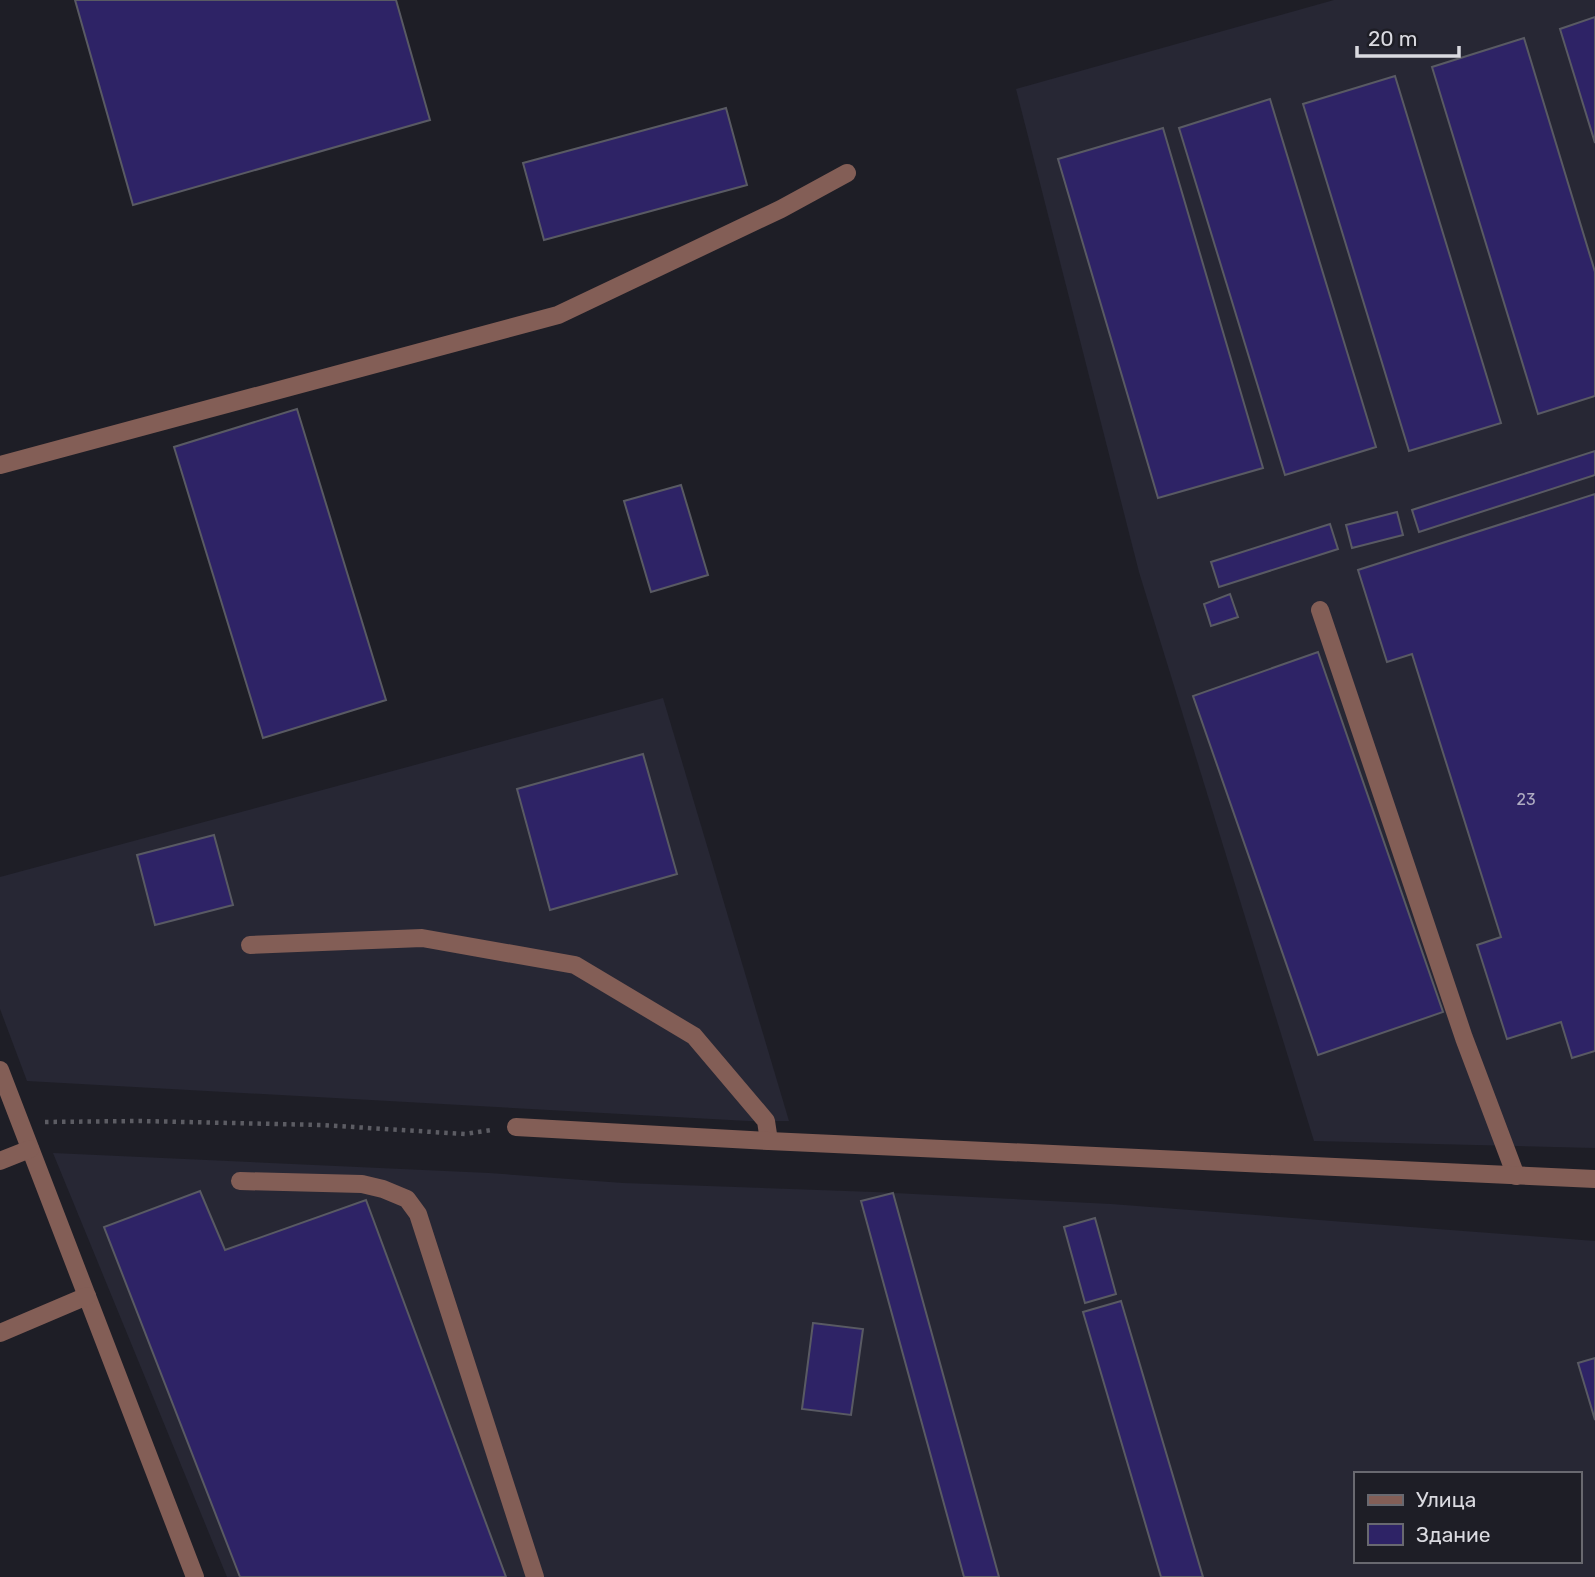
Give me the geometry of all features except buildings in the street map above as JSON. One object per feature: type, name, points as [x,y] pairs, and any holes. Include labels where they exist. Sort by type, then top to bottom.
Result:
[{"type":"street","points":[[0,465],[558,315],[781,209],[847,173]]},
{"type":"street","points":[[1320,610],[1464,1038],[1516,1176]]},
{"type":"street","points":[[250,946],[422,938],[575,965],[694,1036],[766,1121],[769,1141]]},
{"type":"street","points":[[0,1070],[195,1577]]},
{"type":"street","points":[[516,1127],[1595,1179]]},
{"type":"street","points":[[0,1161],[30,1149]]},
{"type":"street","points":[[240,1181],[362,1184],[407,1199],[418,1214],[536,1577]]},
{"type":"street","points":[[0,1333],[87,1296]]},
{"type":"path","points":[[20,1123],[140,1121],[321,1125],[465,1134],[516,1127]]},
{"type":"shaded area","points":[[1334,0],[1595,0],[1595,1148],[1314,1141],[1139,572],[1016,89]]},
{"type":"shaded area","points":[[663,698],[789,1121],[748,1121],[27,1081],[0,1009],[0,877]]},
{"type":"shaded area","points":[[53,1153],[489,1173],[623,1183],[1111,1204],[1595,1241],[1595,1577],[227,1577]]}]
